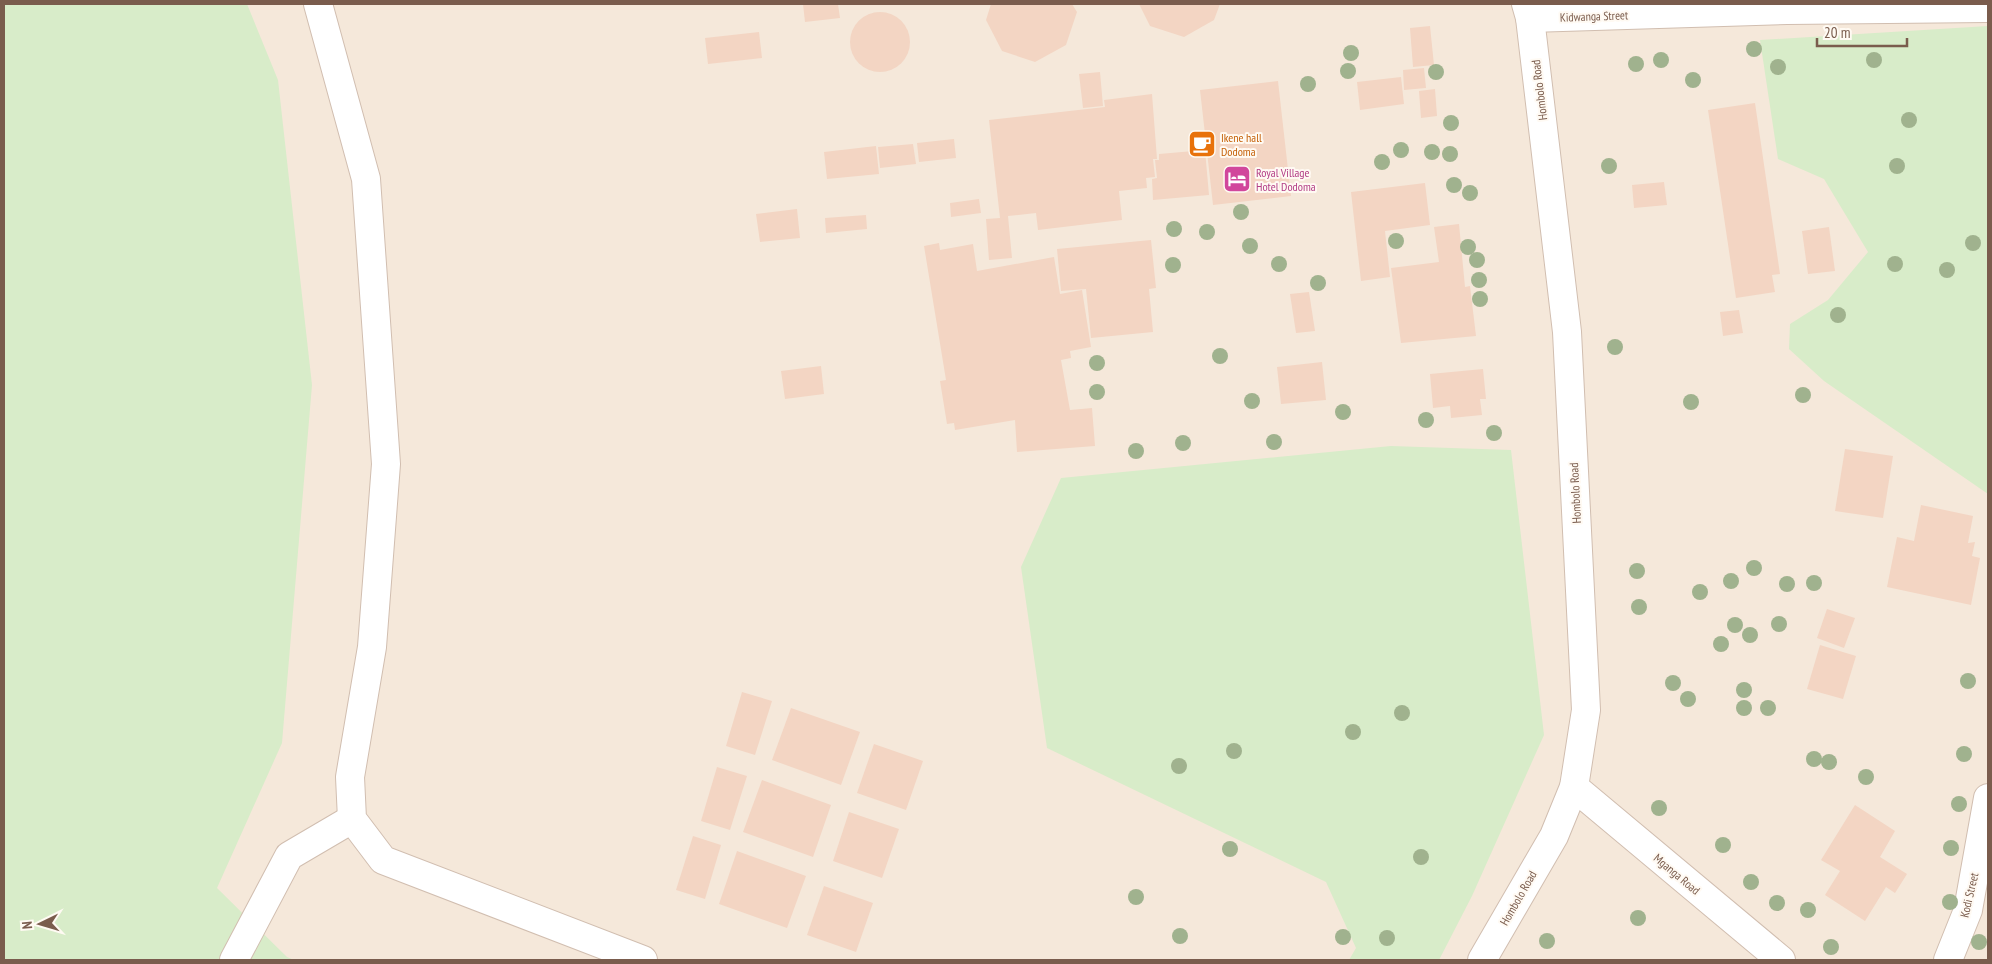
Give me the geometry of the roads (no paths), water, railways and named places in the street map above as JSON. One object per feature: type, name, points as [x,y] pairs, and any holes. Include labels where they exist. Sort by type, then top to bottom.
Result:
[{"type":"street","points":[[318,4],[366,179],[386,464],[372,647],[350,776],[352,819],[383,860],[643,960]]},
{"type":"street","name":"Kidwanga Street","points":[[1528,11],[1786,7],[1988,8]]},
{"type":"street","name":"Hombolo Road","points":[[1482,960],[1554,836],[1574,787],[1586,710],[1568,332],[1528,11]]},
{"type":"street","name":"Mganga Road","points":[[1574,787],[1781,960]]},
{"type":"street","name":"Kodi Street","points":[[1948,960],[1968,910],[1988,798]]},
{"type":"street","points":[[234,960],[289,856],[352,819]]},
{"type":"place","name":"Ikene hall Dodoma","points":[[1202,144]]},
{"type":"place","name":"Royal Village Hotel Dodoma","points":[[1237,179]]}]
